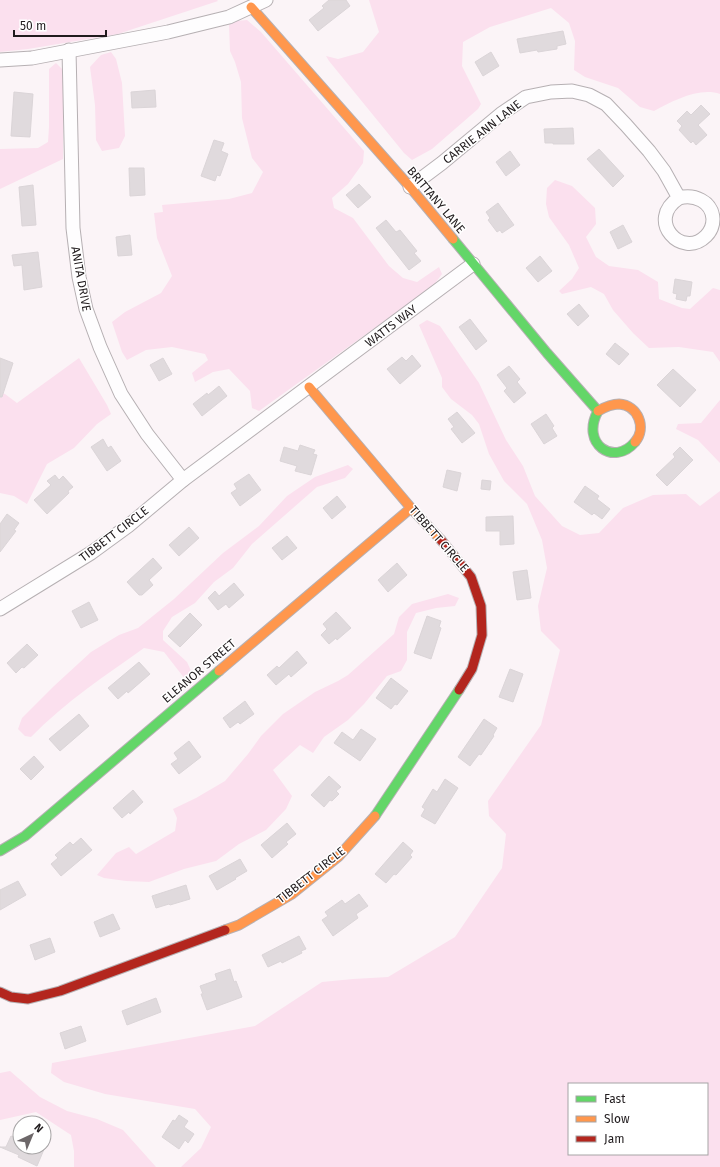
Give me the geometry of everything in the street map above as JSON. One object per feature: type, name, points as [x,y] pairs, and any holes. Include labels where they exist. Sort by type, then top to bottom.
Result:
[{"type":"street","points":[[0,60],[32,58],[168,32],[229,17],[266,0]]},
{"type":"street","name":"BRITTANY LANE","points":[[251,7],[410,187],[547,353],[598,411]]},
{"type":"street","name":"ANITA DRIVE","points":[[69,50],[73,222],[77,265],[86,309],[100,347],[124,399],[147,434],[183,480]]},
{"type":"street","name":"CARRIE ANN LANE","points":[[410,187],[442,163],[501,114],[526,97],[550,92],[572,91],[589,96],[606,104],[649,151],[664,171],[679,198]]},
{"type":"street","name":"WATTS WAY","points":[[309,387],[473,264]]},
{"type":"street","name":"TIBBETT CIRCLE","points":[[0,609],[91,553],[128,526],[183,480],[309,387],[411,508],[449,549],[471,577],[481,606],[482,635],[472,669],[375,816],[338,857],[292,894],[240,925],[60,991],[28,999],[11,997],[0,992]]},
{"type":"street","points":[[613,403],[621,403],[629,407],[638,416],[641,428],[639,437],[635,444],[629,449],[621,452],[606,450],[599,446],[592,432],[594,417],[598,411],[613,403]]},
{"type":"street","name":"ELEANOR STREET","points":[[0,851],[25,836],[411,508]]},
{"type":"shaded area","points":[[0,0],[218,1],[118,34],[28,49],[0,52]]},
{"type":"shaded area","points":[[369,0],[720,0],[720,94],[704,92],[686,96],[654,111],[640,107],[618,88],[585,77],[574,70],[575,41],[569,23],[551,8],[490,27],[463,42],[462,66],[481,104],[478,109],[432,149],[412,160],[404,153],[326,56],[338,59],[363,52],[379,32]]},
{"type":"shaded area","points":[[247,20],[261,32],[364,151],[363,163],[348,184],[332,198],[334,208],[353,218],[389,266],[403,278],[417,282],[439,267],[442,274],[433,286],[259,411],[252,408],[250,391],[229,369],[213,372],[195,382],[192,373],[208,360],[205,354],[172,347],[146,350],[127,360],[122,352],[112,322],[125,312],[161,293],[172,276],[157,238],[154,213],[163,212],[162,205],[229,199],[252,193],[263,172],[252,158],[242,118],[241,82],[230,51],[229,25],[236,21]]},
{"type":"shaded area","points":[[111,52],[116,59],[122,83],[125,136],[119,148],[102,151],[96,140],[95,105],[90,67],[101,55]]},
{"type":"shaded area","points":[[56,63],[63,70],[63,159],[0,189],[0,149],[38,148],[48,142],[49,69]]},
{"type":"shaded area","points":[[555,180],[572,186],[595,208],[596,224],[586,237],[596,257],[609,266],[638,270],[658,282],[659,299],[682,308],[690,309],[713,288],[720,290],[720,362],[713,352],[679,347],[649,348],[633,333],[613,310],[604,294],[591,287],[562,294],[559,291],[572,279],[579,268],[569,245],[549,217],[546,204],[547,188]]},
{"type":"shaded area","points":[[427,320],[440,326],[479,383],[506,440],[523,466],[535,496],[562,526],[580,535],[599,533],[623,508],[653,495],[686,494],[700,506],[720,491],[720,1167],[181,1167],[201,1148],[211,1127],[195,1109],[105,1094],[64,1082],[51,1073],[52,1063],[255,1026],[322,982],[388,977],[455,937],[502,868],[506,834],[489,816],[488,801],[541,725],[560,650],[541,631],[538,606],[547,568],[542,540],[527,504],[504,481],[489,454],[479,424],[472,415],[451,399],[442,387],[442,378],[419,325]]},
{"type":"shaded area","points":[[79,358],[111,414],[97,424],[74,448],[47,464],[27,504],[14,496],[0,493],[0,393],[5,394],[17,403]]},
{"type":"shaded area","points":[[720,400],[720,463],[698,440],[676,429],[678,424],[701,423]]},
{"type":"shaded area","points":[[348,465],[353,469],[345,478],[317,487],[252,544],[233,568],[214,582],[195,603],[172,617],[163,631],[163,640],[187,662],[192,673],[185,679],[164,652],[144,648],[58,712],[31,737],[25,736],[18,729],[22,718],[91,652],[119,635],[138,628],[174,599],[223,553],[259,526],[287,496],[315,477]]},
{"type":"shaded area","points":[[448,594],[459,598],[455,606],[436,608],[416,613],[407,632],[407,660],[401,671],[387,676],[364,704],[348,720],[324,737],[313,753],[300,745],[273,770],[292,796],[286,809],[266,830],[239,844],[216,861],[184,869],[149,882],[126,881],[104,878],[97,875],[116,853],[129,847],[136,854],[175,831],[177,818],[173,809],[196,798],[225,781],[261,736],[283,714],[315,692],[348,675],[394,634],[399,617],[412,604]]},
{"type":"shaded area","points":[[10,1071],[40,1097],[67,1111],[97,1119],[123,1130],[156,1167],[74,1167],[74,1151],[71,1135],[52,1123],[52,1115],[41,1115],[36,1112],[22,1115],[12,1115],[12,1117],[0,1120],[0,1073]]},
{"type":"building","points":[[329,0],[346,0],[350,6],[318,31],[309,20],[324,8],[322,6]]},
{"type":"building","points":[[563,31],[566,44],[557,46],[557,49],[520,53],[517,39]]},
{"type":"building","points":[[491,52],[499,66],[483,76],[475,62]]},
{"type":"building","points":[[155,90],[156,107],[132,108],[131,92]]},
{"type":"building","points":[[14,92],[33,94],[30,137],[11,136]]},
{"type":"building","points":[[701,105],[710,114],[698,125],[707,135],[696,145],[693,141],[691,143],[679,130],[682,126],[677,121],[687,111],[691,115]]},
{"type":"building","points":[[573,128],[574,144],[545,143],[544,129]]},
{"type":"building","points":[[214,140],[224,143],[221,151],[228,154],[220,176],[217,175],[215,181],[201,176]]},
{"type":"building","points":[[599,149],[624,176],[613,187],[587,159]]},
{"type":"building","points":[[510,151],[520,165],[506,176],[496,162]]},
{"type":"building","points":[[129,168],[144,168],[145,195],[130,196]]},
{"type":"building","points":[[359,184],[371,197],[358,208],[346,195]]},
{"type":"building","points":[[33,185],[36,225],[22,226],[19,187]]},
{"type":"building","points":[[498,203],[514,225],[502,233],[500,230],[497,232],[488,220],[490,218],[486,212]]},
{"type":"building","points":[[386,220],[396,232],[400,230],[417,251],[414,253],[421,261],[409,270],[376,228]]},
{"type":"building","points":[[623,225],[632,242],[618,249],[610,232]]},
{"type":"building","points":[[130,235],[132,255],[118,256],[116,237]]},
{"type":"building","points":[[38,252],[42,287],[24,290],[22,265],[14,266],[12,255]]},
{"type":"building","points":[[540,256],[552,271],[538,282],[526,268]]},
{"type":"building","points":[[675,279],[692,282],[690,296],[687,296],[686,301],[676,299],[677,294],[673,293]]},
{"type":"building","points":[[579,304],[589,316],[578,326],[567,314]]},
{"type":"building","points":[[470,319],[487,341],[476,350],[459,327]]},
{"type":"building","points":[[615,343],[629,354],[619,365],[606,354]]},
{"type":"building","points":[[412,355],[421,366],[400,384],[387,369],[402,357],[406,361]]},
{"type":"building","points":[[0,358],[13,363],[2,397],[0,397]]},
{"type":"building","points":[[163,358],[172,374],[159,381],[150,365]]},
{"type":"building","points":[[509,366],[520,379],[517,382],[526,393],[514,403],[504,391],[507,388],[497,375]]},
{"type":"building","points":[[673,369],[696,390],[680,407],[657,385]]},
{"type":"building","points":[[219,386],[227,396],[202,416],[193,404]]},
{"type":"building","points":[[457,412],[475,433],[462,443],[451,429],[454,427],[448,419]]},
{"type":"building","points":[[546,414],[554,426],[552,428],[557,436],[544,444],[531,424]]},
{"type":"building","points":[[103,439],[108,448],[111,446],[121,461],[107,471],[91,447]]},
{"type":"building","points":[[300,445],[315,450],[313,454],[317,455],[311,475],[295,471],[297,466],[280,461],[284,447],[298,451]]},
{"type":"building","points":[[680,447],[693,460],[667,486],[656,475],[675,457],[673,454]]},
{"type":"building","points":[[447,470],[461,473],[457,491],[443,487]]},
{"type":"building","points":[[249,474],[261,490],[240,506],[231,493],[237,489],[234,484]]},
{"type":"building","points":[[55,475],[59,480],[63,476],[73,487],[68,491],[69,493],[47,514],[34,500],[51,485],[47,481]]},
{"type":"building","points":[[482,480],[491,481],[490,490],[481,489]]},
{"type":"building","points":[[585,486],[599,496],[597,499],[610,509],[602,519],[594,513],[592,515],[574,502]]},
{"type":"building","points":[[337,496],[346,507],[332,519],[323,508]]},
{"type":"building","points":[[7,514],[19,523],[14,530],[16,531],[0,552],[0,524]]},
{"type":"building","points":[[513,516],[514,544],[500,545],[500,531],[486,531],[486,517]]},
{"type":"building","points":[[189,527],[199,538],[179,556],[169,545]]},
{"type":"building","points":[[287,536],[297,548],[282,560],[272,548]]},
{"type":"building","points":[[153,558],[162,568],[149,580],[153,585],[142,595],[139,595],[127,582]]},
{"type":"building","points":[[397,563],[407,575],[388,592],[378,580]]},
{"type":"building","points":[[527,570],[531,598],[517,600],[513,572]]},
{"type":"building","points":[[234,583],[244,595],[229,608],[226,604],[218,610],[208,598],[215,591],[219,596]]},
{"type":"building","points":[[89,602],[98,620],[81,628],[72,611]]},
{"type":"building","points":[[336,612],[351,628],[337,640],[336,638],[329,644],[321,635],[327,629],[323,624]]},
{"type":"building","points":[[190,613],[202,625],[180,647],[168,636]]},
{"type":"building","points":[[427,616],[441,621],[439,627],[441,628],[431,659],[414,653]]},
{"type":"building","points":[[27,644],[38,655],[16,673],[7,663]]},
{"type":"building","points":[[297,651],[307,663],[291,677],[289,674],[276,685],[267,675],[277,666],[279,668]]},
{"type":"building","points":[[139,662],[150,674],[128,693],[127,691],[118,699],[108,688]]},
{"type":"building","points":[[510,669],[523,674],[513,702],[499,697]]},
{"type":"building","points":[[391,678],[408,691],[397,705],[395,704],[391,709],[376,698]]},
{"type":"building","points":[[245,701],[254,714],[240,724],[238,722],[230,728],[223,718]]},
{"type":"building","points":[[79,714],[89,726],[60,751],[49,739]]},
{"type":"building","points":[[484,719],[497,728],[493,735],[494,736],[481,755],[479,754],[470,766],[458,757]]},
{"type":"building","points":[[361,729],[376,739],[360,761],[334,743],[342,732],[353,740]]},
{"type":"building","points":[[189,741],[201,757],[179,774],[171,764],[178,759],[174,753]]},
{"type":"building","points":[[34,756],[44,767],[31,780],[20,769]]},
{"type":"building","points":[[329,776],[341,787],[336,791],[339,794],[332,801],[330,800],[324,807],[311,795]]},
{"type":"building","points":[[445,779],[458,788],[435,824],[421,816],[425,809],[422,807],[433,789],[437,792]]},
{"type":"building","points":[[133,790],[143,802],[130,814],[129,812],[122,818],[113,808]]},
{"type":"building","points":[[287,823],[296,834],[286,842],[288,844],[272,858],[261,845]]},
{"type":"building","points":[[81,838],[92,850],[61,876],[51,864],[58,858],[55,855],[70,842],[73,845]]},
{"type":"building","points":[[403,842],[413,851],[410,855],[412,857],[396,875],[394,874],[386,883],[375,874]]},
{"type":"building","points":[[240,859],[247,871],[217,890],[209,876]]},
{"type":"building","points":[[18,881],[26,895],[0,910],[0,890]]},
{"type":"building","points":[[186,885],[190,899],[156,908],[152,896]]},
{"type":"building","points":[[359,894],[368,906],[356,914],[358,918],[333,936],[322,920],[328,916],[325,912],[342,900],[345,904]]},
{"type":"building","points":[[113,914],[120,929],[100,937],[94,922]]},
{"type":"building","points":[[299,936],[306,949],[301,951],[302,953],[282,963],[281,961],[268,967],[262,955]]},
{"type":"building","points":[[50,938],[55,952],[35,960],[30,945]]},
{"type":"building","points":[[230,969],[234,982],[236,981],[242,997],[207,1010],[201,994],[203,994],[200,986],[217,980],[215,974]]},
{"type":"building","points":[[156,998],[161,1012],[127,1025],[122,1011]]},
{"type":"building","points":[[81,1026],[86,1041],[65,1049],[60,1033]]},
{"type":"building","points":[[179,1115],[188,1121],[184,1127],[194,1134],[188,1143],[185,1140],[179,1149],[162,1137],[173,1120],[175,1121]]},
{"type":"building","points":[[12,1136],[12,1152],[0,1147],[6,1147]]},
{"type":"building","points":[[19,1155],[42,1155],[37,1166],[18,1157]]},
{"type":"traffic: fast","points":[[453,239],[547,353],[598,411],[594,423],[593,433],[596,442],[609,452],[618,452],[627,449],[635,442]]},
{"type":"traffic: fast","points":[[0,851],[25,836],[219,671]]},
{"type":"traffic: fast","points":[[375,816],[459,690]]},
{"type":"traffic: slow","points":[[251,7],[410,187],[453,239]]},
{"type":"traffic: slow","points":[[309,387],[411,508],[441,540]]},
{"type":"traffic: slow","points":[[598,411],[616,404],[626,405],[631,408],[639,418],[640,424],[639,436],[635,442]]},
{"type":"traffic: slow","points":[[219,671],[411,508]]},
{"type":"traffic: slow","points":[[225,930],[239,925],[292,894],[338,857],[375,816]]},
{"type":"traffic: jam","points":[[441,540],[471,577],[481,606],[482,635],[472,669],[459,690]]},
{"type":"traffic: jam","points":[[0,992],[11,997],[28,999],[60,991],[225,930]]}]
